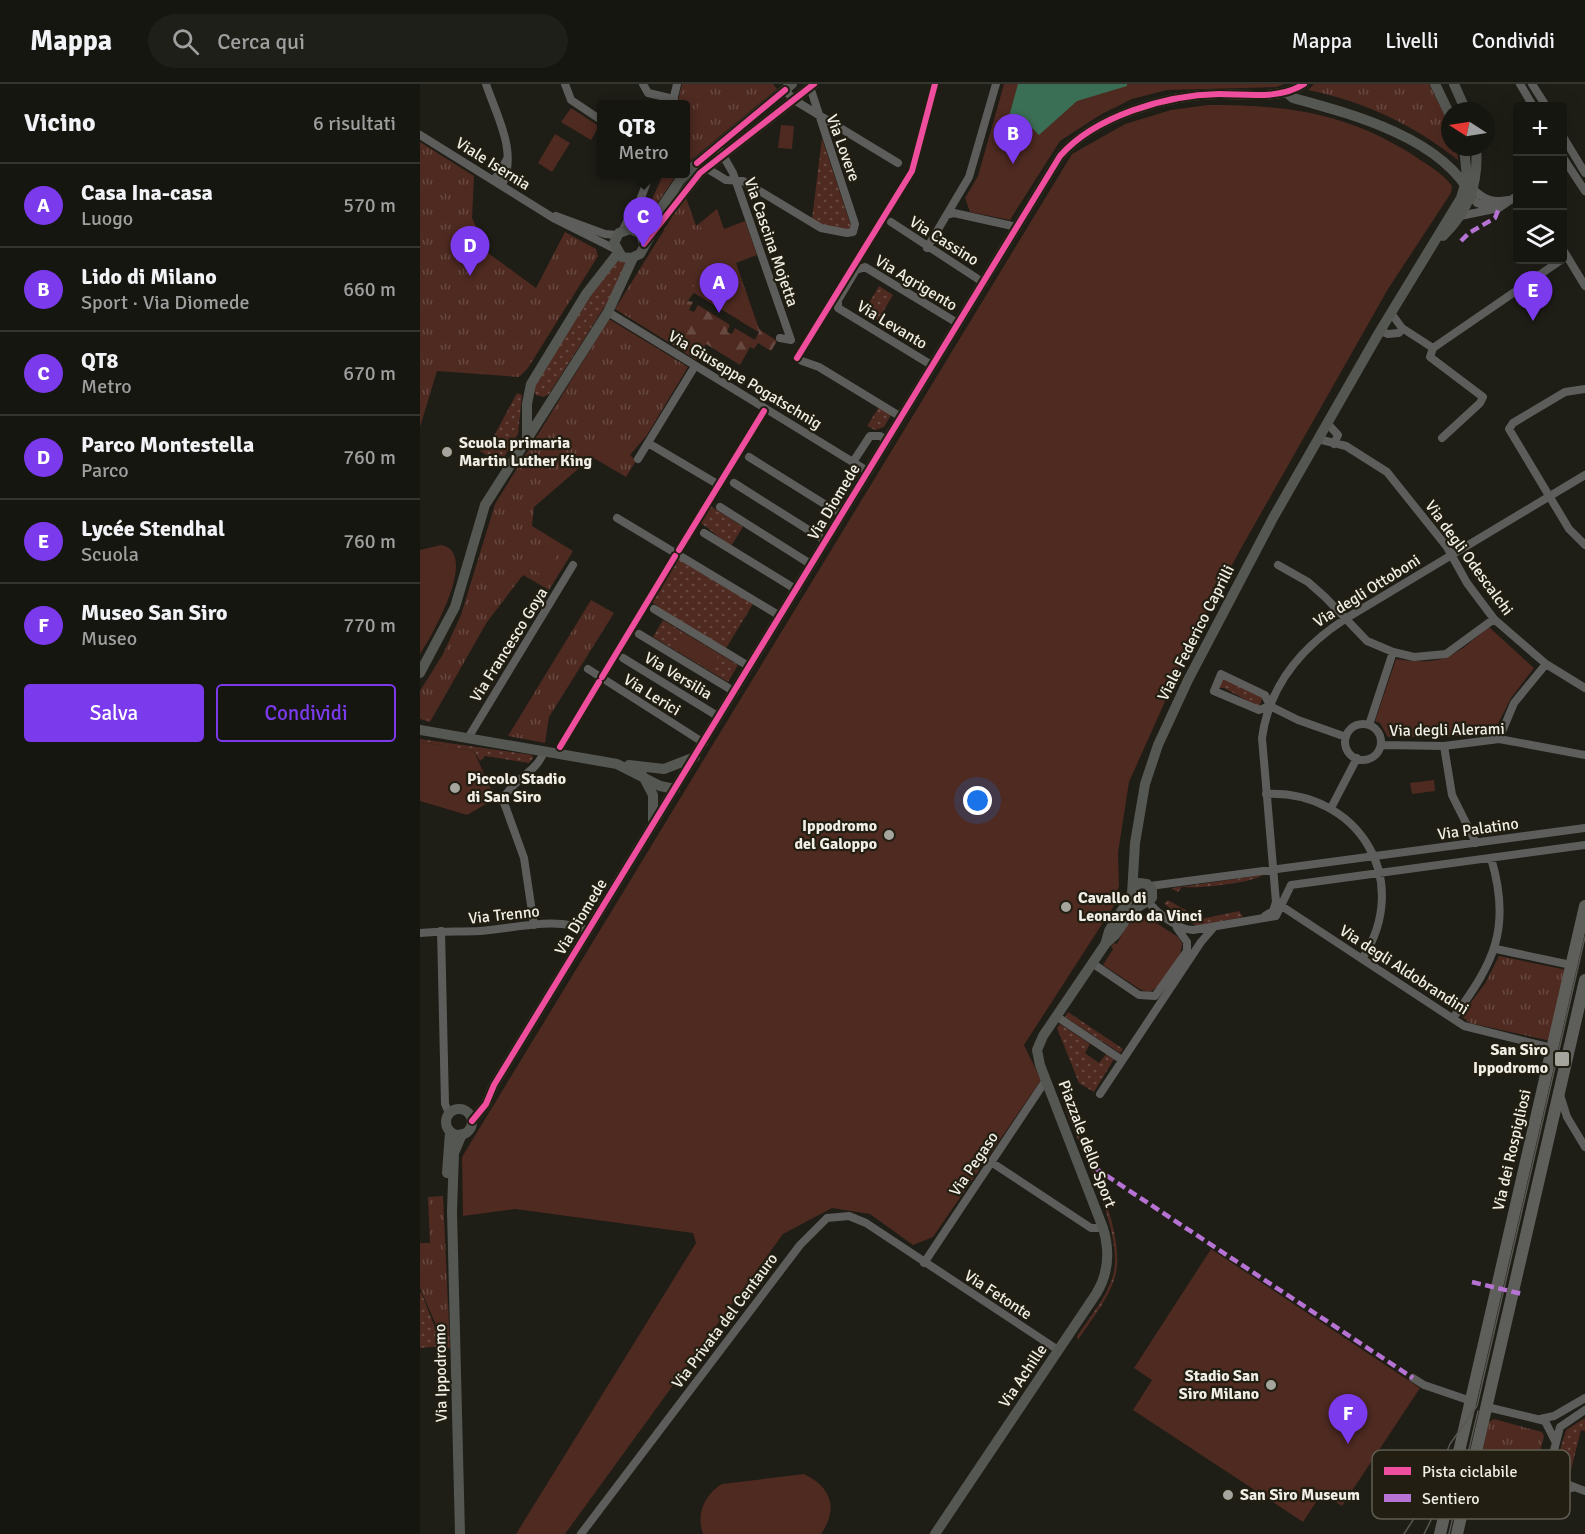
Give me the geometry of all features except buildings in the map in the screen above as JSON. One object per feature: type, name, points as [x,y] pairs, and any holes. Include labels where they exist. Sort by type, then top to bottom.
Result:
[{"type":"main road","name":"Via dei Rospigliosi","points":[[1460,1450],[1585,906]]},
{"type":"main road","name":"Via dei Rospigliosi","points":[[1476,1450],[1585,980]]},
{"type":"main road","points":[[1471,1401],[1486,1407]]},
{"type":"main road","name":"Via dei Rospigliosi","points":[[1440,1534],[1443,1519]]},
{"type":"main road","name":"Via dei Rospigliosi","points":[[1457,1534],[1460,1519]]},
{"type":"street","points":[[486,84],[509,155],[507,174],[498,183]]},
{"type":"street","points":[[565,84],[571,100],[597,117]]},
{"type":"street","points":[[644,84],[648,93],[667,100]]},
{"type":"street","points":[[673,100],[677,84]]},
{"type":"street","points":[[927,248],[972,171],[996,84]]},
{"type":"street","name":"Via Diomede","points":[[470,1116],[494,1085],[589,931],[1060,156],[1077,139],[1096,128],[1137,110],[1172,99],[1215,94],[1287,93],[1304,84]]},
{"type":"street","points":[[1435,84],[1444,102]]},
{"type":"street","points":[[1454,84],[1462,102]]},
{"type":"street","points":[[1520,84],[1531,102]]},
{"type":"street","points":[[1533,84],[1544,102]]},
{"type":"street","points":[[690,173],[812,86],[819,115],[898,163]]},
{"type":"street","points":[[720,151],[788,87]]},
{"type":"street","name":"Via Lovere","points":[[735,181],[743,181],[821,228],[847,233],[854,230],[855,224],[819,115],[794,100],[788,87]]},
{"type":"street","name":"Via Diomede","points":[[1287,93],[1293,98],[1350,113],[1382,127],[1447,165],[1471,191]]},
{"type":"street","name":"Viale Isernia","points":[[420,135],[591,239],[616,251]]},
{"type":"street","points":[[1567,149],[1577,159],[1585,173]]},
{"type":"street","name":"Via Cascina Mojetta","points":[[720,151],[735,181],[791,340],[780,338]]},
{"type":"street","points":[[1447,165],[1456,162],[1461,156]]},
{"type":"street","name":"Viale Federico Caprilli","points":[[1437,240],[1460,216],[1471,191],[1469,156]]},
{"type":"street","points":[[1567,166],[1577,159]]},
{"type":"street","points":[[702,165],[726,180],[735,181]]},
{"type":"street","points":[[616,251],[625,258],[633,258],[640,254],[644,244],[702,165]]},
{"type":"street","points":[[1567,169],[1584,186]]},
{"type":"street","points":[[526,437],[531,384],[628,231],[648,178]]},
{"type":"street","points":[[628,231],[649,226],[683,178]]},
{"type":"street","points":[[1471,191],[1495,202],[1509,200]]},
{"type":"street","points":[[1471,191],[1477,203],[1493,208]]},
{"type":"street","name":"Viale Federico Caprilli","points":[[1132,892],[1134,853],[1145,784],[1171,717],[1228,599],[1380,331],[1437,240],[1471,191]]},
{"type":"street","points":[[959,195],[958,205],[966,216]]},
{"type":"street","points":[[1460,216],[1504,205],[1513,198]]},
{"type":"street","points":[[947,215],[966,216],[1017,227]]},
{"type":"street","name":"Viale Isernia","points":[[553,216],[605,234],[628,231]]},
{"type":"street","name":"Via Cassino","points":[[891,222],[927,248],[984,282]]},
{"type":"street","points":[[628,231],[643,237],[644,244]]},
{"type":"street","points":[[1442,438],[1480,403],[1483,397],[1430,357],[1433,348],[1568,256],[1585,286]]},
{"type":"street","points":[[420,673],[455,607],[485,505],[526,437],[608,312],[633,258]]},
{"type":"street","name":"Via Agrigento","points":[[837,306],[837,300],[859,267],[865,267],[959,324]]},
{"type":"street","name":"Via Levanto","points":[[837,306],[933,366]]},
{"type":"street","name":"Via Giuseppe Pogatschnig","points":[[608,312],[869,472]]},
{"type":"street","points":[[1391,313],[1402,328],[1433,348]]},
{"type":"street","points":[[1380,331],[1393,334],[1399,333],[1402,328]]},
{"type":"street","points":[[802,361],[819,367],[901,417]]},
{"type":"street","points":[[638,459],[695,366]]},
{"type":"street","points":[[1585,389],[1565,392],[1513,423],[1509,429],[1569,529],[1585,545]]},
{"type":"street","points":[[529,392],[537,400],[551,401]]},
{"type":"street","points":[[1318,439],[1334,444],[1338,435],[1328,423]]},
{"type":"street","name":"Via Diomede","points":[[854,462],[870,436],[880,436],[887,440]]},
{"type":"street","points":[[648,443],[719,485]]},
{"type":"street","name":"Via degli Odescalchi","points":[[1334,444],[1346,446],[1387,472],[1451,554],[1494,619],[1546,664],[1585,688]]},
{"type":"street","points":[[749,457],[842,515]]},
{"type":"street","name":"Via degli Ottoboni","points":[[1272,871],[1262,738],[1266,714],[1297,658],[1313,641],[1345,619],[1585,475]]},
{"type":"street","points":[[734,483],[826,541]]},
{"type":"street","points":[[720,507],[812,565]]},
{"type":"street","points":[[617,518],[780,616]]},
{"type":"street","points":[[704,532],[797,590]]},
{"type":"street","name":"Via Francesco Goya","points":[[468,738],[573,565]]},
{"type":"street","points":[[1278,565],[1310,584],[1367,641],[1393,652],[1414,657],[1446,654],[1494,619]]},
{"type":"street","points":[[654,609],[750,667]]},
{"type":"street","points":[[639,634],[735,692]]},
{"type":"street","points":[[1369,725],[1393,652]]},
{"type":"street","name":"Via Versilia","points":[[622,658],[719,717]]},
{"type":"street","points":[[1499,739],[1514,703],[1546,664]]},
{"type":"street","name":"Via Lerici","points":[[588,669],[704,743]]},
{"type":"street","points":[[1270,705],[1258,710],[1214,691],[1221,674],[1265,695],[1270,705],[1298,720],[1346,737],[1347,750],[1357,758],[1331,808]]},
{"type":"street","name":"Via degli Alerami","points":[[1346,737],[1356,725],[1369,725],[1377,731],[1381,744],[1373,757],[1357,758]]},
{"type":"street","points":[[424,730],[616,764],[667,776],[675,789]]},
{"type":"street","name":"Via degli Alerami","points":[[1381,744],[1444,746],[1499,739],[1585,755]]},
{"type":"street","points":[[1444,746],[1452,795],[1476,843]]},
{"type":"street","points":[[534,925],[525,866],[503,800],[520,777],[537,764],[544,751]]},
{"type":"street","points":[[644,771],[664,769],[695,757]]},
{"type":"street","points":[[644,771],[653,795],[652,825]]},
{"type":"street","points":[[1266,794],[1298,796],[1331,808],[1354,825],[1375,857],[1380,873],[1380,916],[1374,936],[1362,959]]},
{"type":"street","name":"Via Palatino","points":[[1272,871],[1585,828]]},
{"type":"street","name":"Via Palatino","points":[[1279,904],[1291,885],[1585,845]]},
{"type":"street","name":"Viale Federico Caprilli","points":[[1134,853],[1136,867],[1147,884]]},
{"type":"street","points":[[1453,1018],[1477,986],[1496,949],[1498,906],[1491,858]]},
{"type":"street","points":[[1274,880],[1281,877],[1285,869]]},
{"type":"street","points":[[1132,892],[1134,900],[1145,902],[1173,922],[1189,930],[1265,916],[1273,911],[1279,904],[1272,871]]},
{"type":"street","name":"Piazzale dello Sport","points":[[1105,945],[1109,931],[1138,884],[1272,871]]},
{"type":"street","points":[[1145,902],[1153,894],[1147,884]]},
{"type":"street","name":"Piazzale dello Sport","points":[[991,1162],[1091,1228],[1103,1228],[1046,1080],[1037,1050],[1056,1016],[1105,945],[1115,936],[1132,911],[1145,902]]},
{"type":"street","name":"Via degli Aldobrandini","points":[[1279,904],[1469,1028],[1552,1048]]},
{"type":"street","points":[[1092,963],[1139,995],[1155,996],[1187,951],[1187,942],[1173,922]]},
{"type":"street","name":"Via Trenno","points":[[420,933],[474,932],[543,923],[581,927],[589,931]]},
{"type":"street","name":"Piazzale dello Sport","points":[[1100,1094],[1208,931],[1215,926]]},
{"type":"street","points":[[441,931],[445,1104],[449,1113],[446,1122],[450,1132],[462,1134],[470,1129],[470,1116],[458,1108],[449,1113]]},
{"type":"street","points":[[1496,949],[1571,965]]},
{"type":"street","points":[[1056,1016],[1122,1060]]},
{"type":"street","name":"Via Pegaso","points":[[924,1263],[1046,1080]]},
{"type":"street","points":[[1559,1091],[1567,1117],[1584,1143]]},
{"type":"street","points":[[1553,1119],[1557,1116],[1567,1117]]},
{"type":"street","name":"Via Ippodromo","points":[[450,1132],[447,1175],[452,1211]]},
{"type":"street","name":"Via Ippodromo","points":[[460,1534],[452,1211],[454,1153],[462,1134]]},
{"type":"street","name":"Via Privata del Centauro","points":[[581,1534],[800,1245],[827,1218],[842,1215],[858,1219],[924,1263]]},
{"type":"street","name":"Via Achille","points":[[936,1534],[1104,1280],[1108,1255],[1103,1228]]},
{"type":"street","name":"Via Fetonte","points":[[924,1263],[1058,1350]]},
{"type":"street","points":[[1413,1377],[1424,1385],[1471,1401]]},
{"type":"street","points":[[1540,1419],[1554,1416],[1585,1398]]},
{"type":"street","points":[[1486,1407],[1540,1419],[1548,1424],[1555,1441]]},
{"type":"street","points":[[1553,1450],[1561,1424],[1585,1410]]},
{"type":"street","points":[[1572,1488],[1585,1491]]},
{"type":"green space","points":[[682,84],[773,84],[777,89],[690,161],[690,100],[678,100]]},
{"type":"green space","points":[[1004,84],[1285,84],[1277,87],[1167,90],[1132,99],[1100,115],[1060,141],[1010,220],[970,212],[965,198],[978,176]]},
{"type":"green space","points":[[1314,84],[1429,84],[1441,108],[1441,147],[1387,116],[1348,101],[1308,90]]},
{"type":"green space","points":[[705,94],[719,103],[703,131],[690,124]]},
{"type":"green space","name":"Ippodromo del Galoppo","points":[[1208,105],[1289,109],[1339,120],[1363,129],[1413,155],[1444,177],[1452,186],[1451,193],[1388,289],[1239,552],[1193,639],[1129,782],[1118,853],[1119,885],[1115,904],[1024,1045],[1041,1080],[933,1237],[913,1245],[870,1214],[832,1208],[783,1234],[565,1534],[516,1534],[696,1243],[693,1233],[515,1209],[463,1216],[462,1157],[1072,154],[1125,124],[1171,110]]},
{"type":"green space","points":[[571,108],[597,125],[597,130],[591,140],[561,122]]},
{"type":"green space","points":[[781,125],[794,126],[792,149],[778,148]]},
{"type":"green space","points":[[555,134],[570,143],[552,172],[538,163]]},
{"type":"green space","points":[[822,138],[851,226],[849,230],[826,227],[812,219]]},
{"type":"green space","points":[[420,142],[474,176],[472,218],[488,253],[536,288],[565,232],[596,249],[598,256],[528,368],[519,377],[437,371],[420,427]]},
{"type":"green space","points":[[662,178],[674,178],[647,219],[644,217]]},
{"type":"green space","points":[[685,196],[696,226],[700,224],[706,255],[687,300],[673,345],[615,309]]},
{"type":"green space","points":[[686,198],[696,226],[717,209],[723,244],[688,301],[693,302],[689,310],[694,312],[698,305],[730,325],[727,332],[732,334],[735,328],[755,340],[759,332],[740,321],[736,263],[759,329],[777,341],[771,351],[758,343],[754,349],[750,347],[740,365],[706,344],[696,360],[673,345]]},
{"type":"green space","points":[[717,209],[724,229],[745,221],[757,255],[736,263],[759,332],[694,293],[687,301],[697,282],[705,254],[700,224]]},
{"type":"green space","points":[[619,260],[628,262],[619,284],[549,394],[544,397],[536,395],[533,389],[600,279]]},
{"type":"green space","points":[[879,286],[893,295],[878,320],[863,313]]},
{"type":"green space","points":[[609,319],[688,367],[647,435],[630,455],[636,461],[626,477],[592,457],[534,507],[532,526],[573,551],[549,590],[523,575],[487,622],[430,722],[420,719],[420,691],[443,654],[461,615],[495,504]]},
{"type":"green space","points":[[517,393],[522,395],[518,434],[500,464],[480,451],[484,445],[488,447]]},
{"type":"green space","points":[[879,407],[891,415],[884,427],[875,430],[867,426]]},
{"type":"green space","points":[[610,437],[624,446],[615,461],[601,453]]},
{"type":"green space","points":[[709,505],[743,527],[731,546],[699,522]]},
{"type":"green space","points":[[441,545],[452,551],[456,562],[455,578],[442,613],[420,654],[420,550]]},
{"type":"green space","points":[[544,546],[557,554],[543,576],[531,568]]},
{"type":"green space","points":[[677,558],[753,604],[725,650],[658,609],[659,607],[650,601]]},
{"type":"green space","points":[[591,600],[614,613],[549,717],[545,743],[508,736]]},
{"type":"green space","points":[[663,620],[738,665],[728,682],[653,637]]},
{"type":"green space","points":[[1489,627],[1534,668],[1511,698],[1494,732],[1444,737],[1388,737],[1380,723],[1375,721],[1396,659],[1426,661],[1447,657],[1466,646]]},
{"type":"green space","points":[[682,632],[719,654],[710,670],[673,648]]},
{"type":"green space","points":[[1223,676],[1263,697],[1259,707],[1224,688],[1219,688]]},
{"type":"green space","points":[[420,739],[532,755],[533,758],[529,763],[485,756],[480,761],[474,751],[420,742]]},
{"type":"green space","name":"Piccolo Stadio di San Siro","points":[[420,742],[474,751],[495,799],[467,815],[420,801]]},
{"type":"green space","points":[[1434,780],[1435,791],[1412,794],[1410,783]]},
{"type":"green space","points":[[1263,875],[1248,881],[1224,885],[1182,887],[1178,892],[1172,889],[1172,888]]},
{"type":"green space","points":[[1168,900],[1201,919],[1239,911],[1243,917],[1196,926],[1164,904]]},
{"type":"green space","points":[[1138,911],[1178,937],[1182,943],[1179,956],[1171,970],[1161,984],[1150,992],[1141,990],[1103,965],[1113,949],[1111,947],[1114,943],[1117,944],[1127,924],[1129,925]]},
{"type":"green space","points":[[1499,956],[1567,970],[1551,1041],[1470,1023],[1461,1016],[1486,982]]},
{"type":"green space","points":[[1068,1012],[1123,1049],[1120,1053],[1065,1017]]},
{"type":"green space","points":[[1060,1024],[1090,1044],[1085,1053],[1099,1063],[1106,1054],[1114,1059],[1094,1092],[1079,1083],[1057,1028]]},
{"type":"green space","points":[[1067,1107],[1110,1215],[1117,1259],[1115,1277],[1108,1294],[1078,1340],[1077,1336],[1110,1284],[1115,1258],[1113,1238],[1100,1192],[1065,1108]]},
{"type":"green space","points":[[443,1196],[450,1348],[446,1348],[420,1288],[420,1243],[430,1243],[428,1197]]},
{"type":"green space","points":[[1211,1249],[1420,1388],[1379,1450],[1372,1450],[1372,1461],[1342,1506],[1322,1493],[1303,1522],[1133,1410],[1152,1380],[1134,1368]]},
{"type":"green space","points":[[420,1292],[422,1294],[442,1346],[420,1348]]},
{"type":"green space","points":[[1585,1418],[1585,1431],[1581,1430],[1570,1474],[1570,1450],[1560,1450],[1566,1430]]},
{"type":"green space","points":[[1494,1419],[1542,1432],[1544,1436],[1540,1450],[1483,1450],[1489,1422]]},
{"type":"green space","points":[[804,1474],[821,1485],[829,1499],[830,1515],[821,1534],[703,1534],[700,1519],[703,1506],[710,1494],[722,1484]]},
{"type":"shaded area","points":[[1018,84],[1127,84],[1127,86],[1077,101],[1039,135],[1032,128],[1008,120]]},
{"type":"tram line","points":[[1448,1450],[1477,1406],[1585,937]]},
{"type":"tram line","points":[[1469,1450],[1478,1411]]},
{"type":"tram line","points":[[1404,1534],[1414,1519]]},
{"type":"tram line","points":[[1424,1534],[1432,1519]]},
{"type":"tram line","points":[[1449,1534],[1453,1519]]},
{"type":"marked path","points":[[1461,241],[1469,233],[1495,218],[1499,208]]},
{"type":"marked path","points":[[1095,1168],[1413,1378]]},
{"type":"marked path","points":[[1472,1282],[1522,1294]]},
{"type":"cycle path","points":[[644,244],[700,173],[814,84]]},
{"type":"cycle path","points":[[797,358],[912,171],[935,84]]},
{"type":"cycle path","points":[[472,1121],[486,1104],[494,1085],[1060,156],[1092,130],[1133,110],[1198,95],[1274,94],[1304,84]]},
{"type":"cycle path","points":[[697,163],[785,90]]},
{"type":"cycle path","points":[[679,550],[764,411]]},
{"type":"cycle path","points":[[602,677],[675,556]]},
{"type":"cycle path","points":[[560,747],[599,682]]},
{"type":"place","name":"Lido di Milano","points":[[1013,164]]},
{"type":"place","name":"QT8","points":[[643,247]]},
{"type":"place","name":"Parco Montestella","points":[[470,276]]},
{"type":"place","name":"Casa Ina-casa","points":[[719,313]]},
{"type":"place","name":"Lycée Stendhal","points":[[1533,321]]},
{"type":"place","name":"Scuola primaria Martin Luther King","points":[[447,452]]},
{"type":"place","name":"Piccolo Stadio di San Siro","points":[[455,788]]},
{"type":"place","name":"Ippodromo del Galoppo","points":[[889,835]]},
{"type":"place","name":"Cavallo di Leonardo da Vinci","points":[[1066,907]]},
{"type":"place","name":"San Siro Ippodromo","points":[[1562,1059]]},
{"type":"place","name":"Stadio San Siro Milano","points":[[1271,1385]]},
{"type":"place","name":"Museo San Siro","points":[[1348,1444]]},
{"type":"place","name":"San Siro Museum","points":[[1228,1495]]}]
